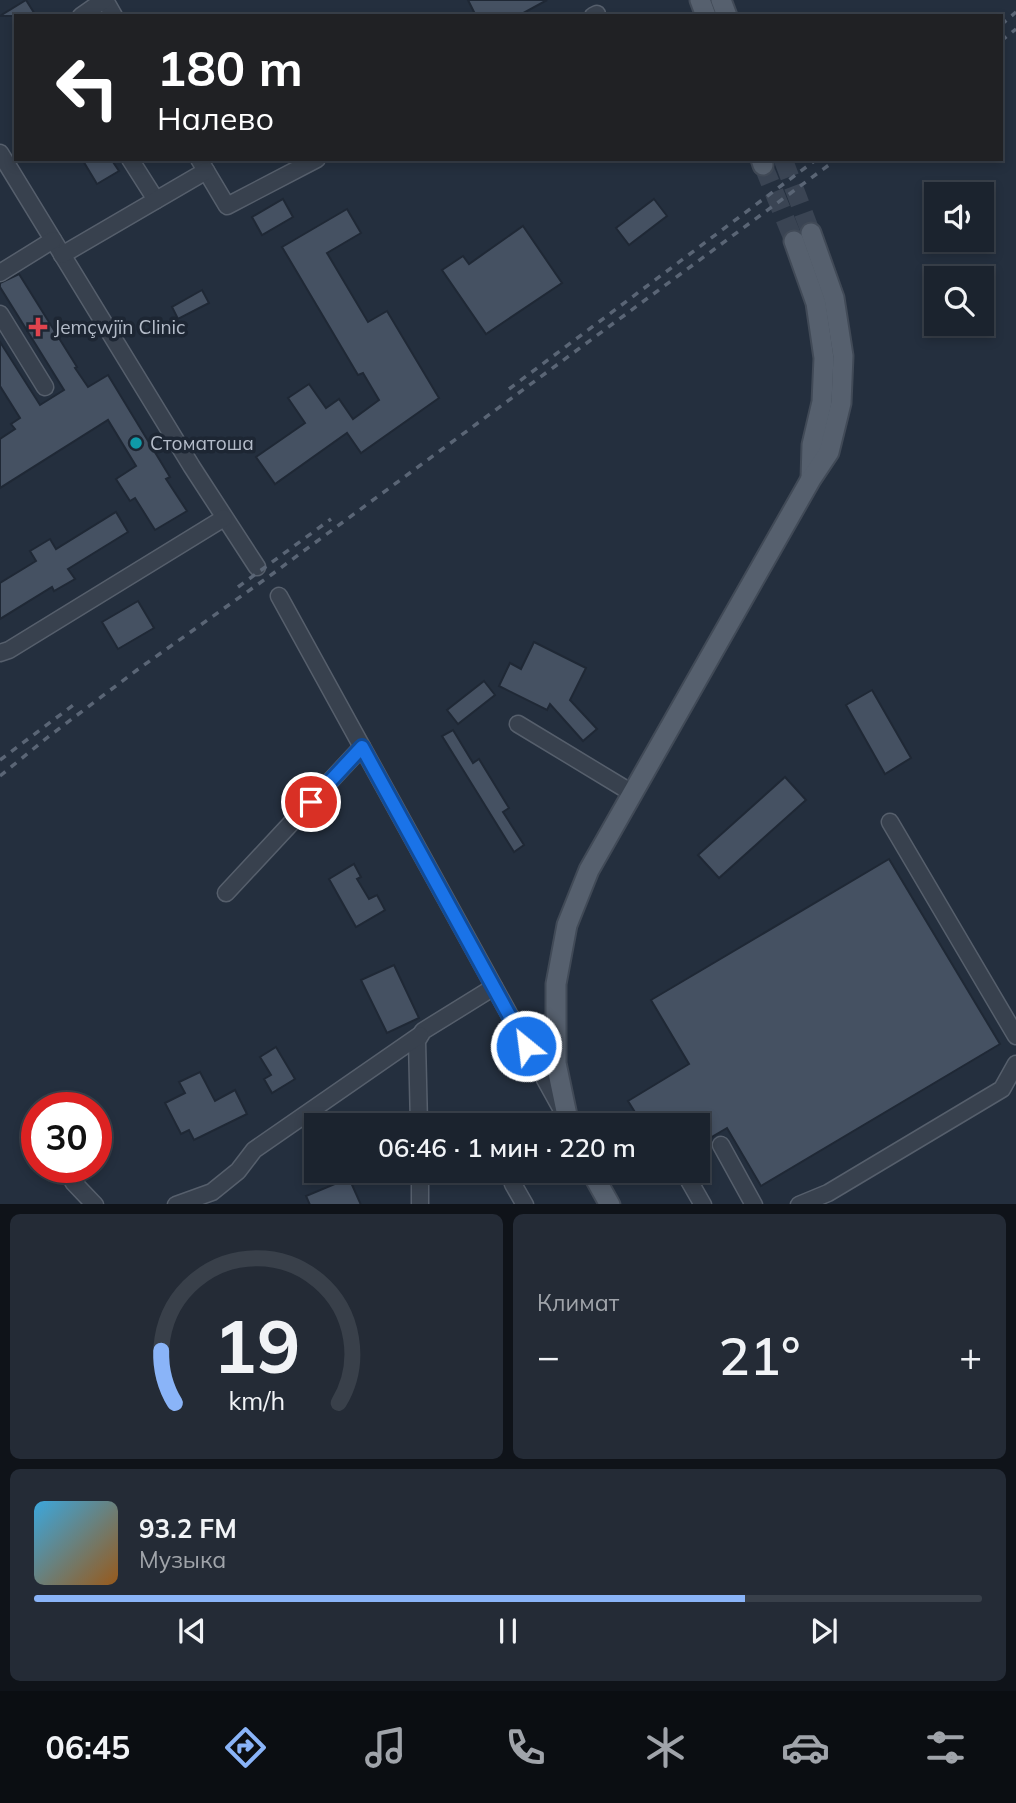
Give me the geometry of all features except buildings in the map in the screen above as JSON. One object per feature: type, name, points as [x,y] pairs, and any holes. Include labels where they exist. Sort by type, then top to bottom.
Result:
[{"type":"main road","points":[[564,1113],[556,1063],[556,984],[567,925],[589,870],[829,452],[841,404],[843,356],[834,298],[802,237]]},
{"type":"main road","points":[[598,1183],[609,1204]]},
{"type":"street","points":[[83,14],[104,0]]},
{"type":"street","points":[[0,153],[257,567]]},
{"type":"street","points":[[131,161],[156,200]]},
{"type":"street","points":[[62,255],[156,200],[202,165],[227,206],[313,161]]},
{"type":"street","points":[[0,273],[53,240]]},
{"type":"street","points":[[0,314],[46,387]]},
{"type":"street","points":[[0,653],[225,518]]},
{"type":"street","points":[[279,596],[561,1113]]},
{"type":"street","points":[[518,724],[632,793]]},
{"type":"street","points":[[226,893],[362,747]]},
{"type":"street","points":[[890,822],[1016,1036]]},
{"type":"street","points":[[179,1204],[212,1192],[237,1171],[254,1150],[423,1031],[494,987]]},
{"type":"street","points":[[513,1021],[528,1027],[539,1027],[555,1019]]},
{"type":"street","points":[[419,1113],[420,1035]]},
{"type":"street","points":[[801,1204],[828,1193],[1002,1089],[1016,1064]]},
{"type":"street","points":[[721,1145],[753,1204]]},
{"type":"street","points":[[74,1183],[94,1204]]},
{"type":"street","points":[[420,1183],[420,1204]]},
{"type":"street","points":[[514,1183],[524,1204]]},
{"type":"street","points":[[690,1183],[702,1204]]},
{"type":"tunnel","points":[[784,161],[811,233]]},
{"type":"tunnel","points":[[763,165],[794,241]]},
{"type":"railway","points":[[1003,23],[1016,12]]},
{"type":"railway","points":[[1003,39],[1016,29]]},
{"type":"railway","points":[[509,389],[814,161]]},
{"type":"railway","points":[[0,776],[137,670],[271,575],[834,161]]},
{"type":"railway","points":[[238,587],[331,519]]},
{"type":"railway","points":[[0,760],[76,703]]},
{"type":"place","name":"Jemçwjïn Clinic","points":[[38,327]]},
{"type":"place","name":"Стоматоша","points":[[136,443]]},
{"type":"route","points":[[311,802],[362,747],[526,1046]]}]
